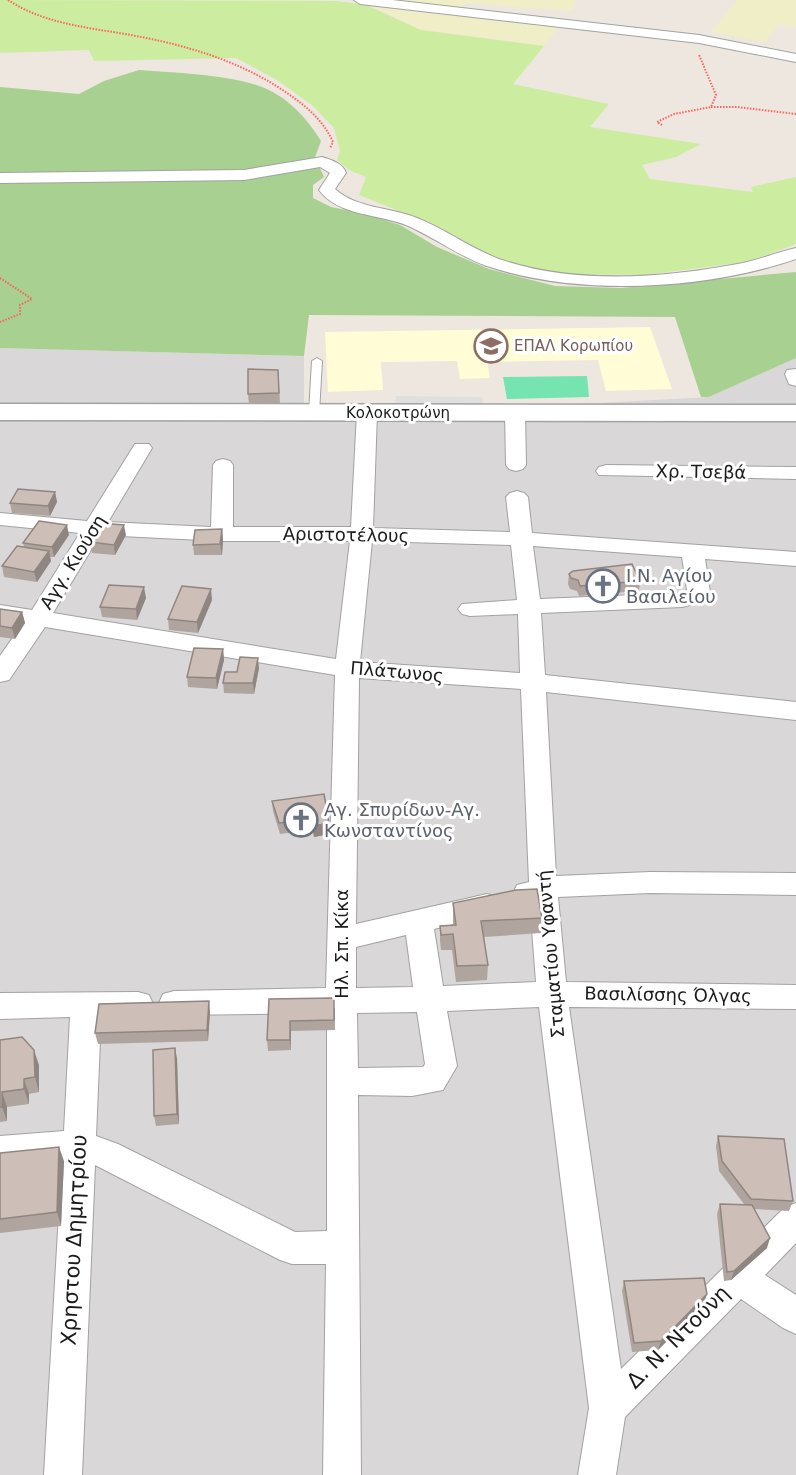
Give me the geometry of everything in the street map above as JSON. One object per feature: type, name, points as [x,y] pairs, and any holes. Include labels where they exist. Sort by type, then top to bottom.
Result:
[{"type":"street","points":[[360,0],[699,39],[796,58]]},
{"type":"street","points":[[0,178],[244,175],[322,162],[332,165],[338,173],[327,190],[337,200],[412,222],[457,248],[491,261],[557,278],[593,280],[707,273],[748,267],[796,253]]},
{"type":"street","name":"Κολοκοτρώνη","points":[[0,412],[796,413]]},
{"type":"street","name":"Ηλ. Σπ. Κίκα","points":[[342,1475],[344,1081],[341,939],[347,669],[362,534],[367,413]]},
{"type":"street","points":[[515,413],[516,465]]},
{"type":"street","name":"Αγγ. Κιούση","points":[[0,674],[39,618],[142,448]]},
{"type":"street","points":[[222,534],[223,465]]},
{"type":"street","name":"Χρ. Τσεβά","points":[[606,471],[796,473]]},
{"type":"street","name":"Σταματίου Υφαντή","points":[[517,497],[529,607],[543,887],[552,994],[608,1408]]},
{"type":"street","name":"Αριστοτέλους","points":[[0,519],[94,528],[222,534],[362,534],[521,539],[796,559]]},
{"type":"street","points":[[470,609],[612,604],[682,600],[694,597],[699,592],[692,551]]},
{"type":"street","name":"Πλάτωνος","points":[[0,612],[347,669],[532,682],[796,711]]},
{"type":"street","points":[[341,939],[497,903],[543,887],[711,882],[796,884]]},
{"type":"street","points":[[344,1081],[432,1080],[441,1066],[418,922]]},
{"type":"street","name":"Βασιλίσσης Όλγας","points":[[0,1006],[342,1001],[552,994],[796,997]]},
{"type":"street","name":"Χρηστου Δημητρίου","points":[[63,1475],[86,1004]]},
{"type":"street","points":[[0,1151],[79,1144],[106,1154],[292,1248],[344,1247]]},
{"type":"street","name":"Δ. Ν. Ντούνη","points":[[608,1408],[796,1219]]},
{"type":"street","points":[[738,1277],[796,1316]]},
{"type":"street","points":[[597,1475],[608,1408]]},
{"type":"lane","points":[[314,413],[317,362]]},
{"type":"path","points":[[8,0],[17,7],[40,16],[168,42],[252,70],[313,112],[328,130],[333,142],[322,162]]},
{"type":"path","points":[[699,39],[699,58],[716,95],[711,107]]},
{"type":"path","points":[[662,125],[657,122],[674,114],[711,107],[737,107],[796,114]]},
{"type":"path","points":[[0,278],[32,299],[20,305],[20,314],[0,322]]},
{"type":"shaded area","name":"ΕΠΑΛ Κορωπίου","points":[[650,327],[672,389],[606,391],[598,360],[487,362],[490,378],[460,379],[457,361],[381,362],[383,390],[328,392],[325,332]]},
{"type":"shaded area","points":[[0,348],[304,356],[304,419],[709,397],[796,358],[796,1475],[0,1475]]},
{"type":"shaded area","points":[[396,396],[482,397],[483,404],[395,404]]},
{"type":"green space","points":[[0,0],[337,1],[366,5],[421,30],[544,46],[513,84],[609,104],[590,127],[701,144],[676,157],[642,165],[650,179],[753,192],[751,187],[796,177],[796,244],[747,262],[644,275],[569,274],[530,268],[483,254],[411,216],[359,195],[366,177],[349,170],[337,160],[340,151],[334,128],[313,106],[277,80],[236,58],[94,61],[89,50],[0,53]]},
{"type":"green space","points":[[375,0],[576,0],[573,11],[466,3],[460,9]]},
{"type":"green space","points":[[737,0],[796,0],[796,27],[779,24],[766,42],[711,32]]},
{"type":"green space","points":[[365,3],[559,27],[544,46],[421,30]]},
{"type":"green space","points":[[139,70],[231,79],[259,86],[278,95],[302,116],[321,141],[315,157],[324,177],[313,185],[313,198],[331,207],[366,214],[400,225],[437,247],[489,269],[555,286],[621,288],[796,272],[796,358],[709,397],[701,397],[675,317],[309,315],[304,356],[0,348],[0,87],[79,94],[104,81]]},
{"type":"green space","points":[[587,376],[589,397],[507,399],[503,377]]},
{"type":"building","points":[[248,369],[278,370],[279,393],[248,394]]},
{"type":"building","points":[[18,489],[55,492],[48,506],[10,503]]},
{"type":"building","points":[[39,521],[67,525],[52,547],[23,543]]},
{"type":"building","points":[[100,523],[124,525],[114,545],[90,542]]},
{"type":"building","points":[[222,529],[220,544],[193,545],[195,530]]},
{"type":"building","points":[[17,546],[49,551],[34,572],[2,566]]},
{"type":"building","points":[[632,564],[640,581],[580,586],[578,580],[571,578],[569,574],[573,571]]},
{"type":"building","points":[[109,585],[144,587],[136,609],[100,607]]},
{"type":"building","points":[[182,586],[211,589],[197,622],[168,619]]},
{"type":"building","points":[[0,609],[22,612],[12,628],[0,626]]},
{"type":"building","points":[[194,648],[223,649],[216,678],[187,677]]},
{"type":"building","points":[[240,657],[258,658],[253,683],[223,683],[225,672],[237,672]]},
{"type":"building","points":[[324,794],[329,823],[313,826],[312,819],[279,823],[272,801]]},
{"type":"building","points":[[537,889],[542,918],[481,921],[488,965],[457,966],[453,934],[441,935],[440,926],[456,925],[453,903],[516,890]]},
{"type":"building","points":[[334,998],[334,1020],[290,1021],[290,1040],[267,1040],[269,999]]},
{"type":"building","points":[[209,1001],[207,1030],[95,1033],[99,1004]]},
{"type":"building","points":[[22,1037],[34,1050],[35,1077],[24,1079],[24,1089],[2,1092],[2,1107],[0,1107],[0,1040]]},
{"type":"building","points":[[175,1048],[177,1114],[154,1116],[153,1050]]},
{"type":"building","points":[[718,1136],[784,1139],[793,1201],[751,1199],[722,1161]]},
{"type":"building","points":[[59,1147],[57,1212],[0,1219],[0,1153]]},
{"type":"building","points":[[720,1204],[752,1205],[770,1238],[734,1271],[727,1272]]},
{"type":"building","points":[[704,1278],[707,1294],[661,1341],[634,1343],[624,1281]]},
{"type":"place","name":"ΕΠΑΛ Κορωπίου","points":[[491,346]]},
{"type":"place","name":"Ι.Ν. Αγίου Βασιλείου","points":[[603,586]]},
{"type":"place","name":"Αγ. Σπυρίδων-Αγ. Κωνσταντίνος","points":[[301,820]]}]
